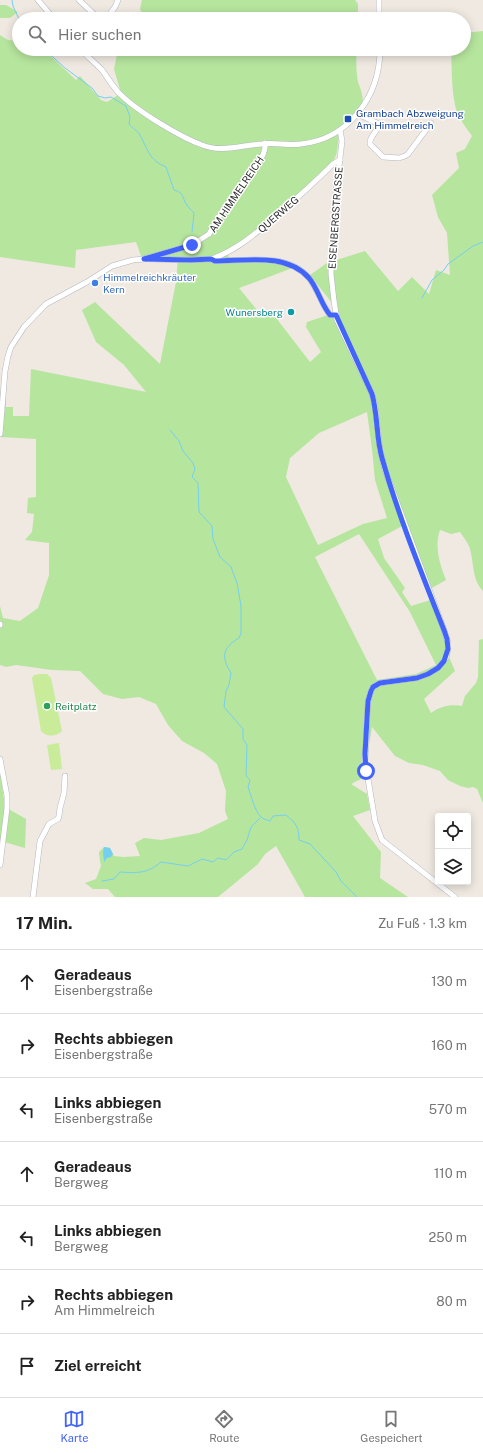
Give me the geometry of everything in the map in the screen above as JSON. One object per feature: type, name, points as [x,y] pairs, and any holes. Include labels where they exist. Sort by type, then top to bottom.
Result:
[{"type":"street","points":[[38,0],[48,12]]},
{"type":"street","points":[[79,0],[92,12]]},
{"type":"street","points":[[111,12],[118,0]]},
{"type":"street","points":[[379,0],[379,12]]},
{"type":"street","points":[[87,56],[102,71],[120,94],[132,104],[157,121],[195,142],[218,150],[265,143],[299,144],[314,142],[340,130],[358,114],[368,99],[379,71],[380,56]]},
{"type":"street","points":[[358,114],[378,124],[378,128],[370,138],[370,144],[379,155],[386,158],[399,158],[408,154],[431,123]]},
{"type":"street","name":"EISENBERGSTRASSE","points":[[340,130],[342,141],[336,192],[331,274],[336,315],[372,394],[375,406],[380,450],[384,464],[448,646],[444,661],[438,668],[428,674],[412,679],[384,682],[373,687],[368,701],[365,761],[375,821],[382,840],[455,897]]},
{"type":"street","name":"AM HIMMELREICH","points":[[0,434],[3,370],[11,347],[24,327],[46,304],[87,282],[112,266],[133,260],[144,259],[192,245],[209,234],[223,210],[263,155],[265,143]]},
{"type":"street","name":"QUERWEG","points":[[211,259],[220,256],[242,244],[293,202],[333,164],[340,160]]},
{"type":"street","points":[[144,259],[274,261],[295,267],[309,278],[330,315],[336,315]]},
{"type":"street","points":[[0,760],[6,792],[7,808],[0,865]]},
{"type":"street","points":[[33,897],[40,841],[49,824],[58,819],[64,793],[65,776]]},
{"type":"green space","points":[[142,0],[355,0],[358,4],[358,12],[141,12],[140,9]]},
{"type":"green space","points":[[0,5],[6,5],[18,12],[12,12],[12,16],[10,18],[0,18]]},
{"type":"green space","points":[[483,31],[483,591],[479,587],[475,577],[469,547],[460,532],[451,534],[440,530],[438,536],[438,549],[440,562],[446,580],[430,589],[406,524],[378,539],[384,558],[405,588],[402,592],[411,606],[434,599],[445,629],[449,657],[455,671],[424,699],[431,713],[446,706],[462,706],[465,696],[476,683],[478,677],[479,640],[483,639],[483,803],[477,789],[473,787],[468,788],[460,786],[448,780],[440,771],[423,765],[409,763],[395,756],[372,727],[368,751],[368,769],[365,771],[361,779],[351,784],[367,794],[370,810],[353,816],[381,852],[380,878],[408,897],[305,897],[276,846],[265,854],[258,864],[218,897],[115,897],[108,889],[93,889],[85,883],[96,879],[101,866],[99,852],[104,847],[110,848],[114,856],[140,856],[135,843],[144,838],[161,840],[199,833],[228,819],[225,811],[226,791],[217,764],[204,753],[182,741],[168,725],[156,704],[139,697],[122,699],[103,694],[80,671],[52,670],[16,665],[6,667],[0,665],[0,606],[3,618],[20,621],[38,608],[49,575],[49,543],[25,540],[32,532],[34,514],[27,513],[28,498],[36,497],[36,439],[0,437],[0,393],[6,394],[6,407],[13,407],[13,416],[29,416],[31,369],[146,392],[124,365],[96,342],[82,310],[95,302],[160,364],[176,282],[178,258],[141,256],[136,242],[76,250],[75,268],[0,257],[0,35],[8,40],[12,40],[12,56],[50,56],[76,80],[80,76],[101,100],[107,102],[121,93],[114,69],[117,56],[356,56],[358,82],[363,104],[342,127],[339,135],[337,153],[334,160],[289,202],[228,254],[229,259],[255,257],[295,267],[239,288],[262,316],[270,310],[310,362],[321,352],[306,327],[307,322],[337,312],[336,308],[310,275],[327,263],[365,251],[398,291],[412,277],[429,294],[436,270],[450,275],[447,233],[438,217],[432,195],[459,168],[456,153],[465,149],[472,136],[457,113],[454,102],[451,56],[471,56],[471,32]],"holes":[[[367,412],[375,480],[387,518],[363,524],[318,545],[286,477],[290,458],[319,433]],[[359,534],[410,612],[436,665],[416,674],[377,680],[315,557]]]},
{"type":"green space","name":"Reitplatz","points":[[47,674],[51,678],[62,731],[54,735],[48,735],[41,731],[32,678],[34,675]]},
{"type":"green space","points":[[59,743],[62,769],[51,770],[47,745]]},
{"type":"green space","points":[[0,771],[5,807],[26,819],[25,848],[1,841],[0,845]]},
{"type":"water","points":[[104,847],[110,848],[113,854],[104,862],[103,852]]},
{"type":"waterway","points":[[12,0],[16,12]]},
{"type":"waterway","points":[[52,56],[92,88],[98,96],[105,98],[111,97],[126,106],[130,117],[129,124],[139,134],[152,158],[166,167],[174,190],[181,194],[187,205],[194,213],[192,232]]},
{"type":"waterway","points":[[422,298],[432,280],[444,270],[448,264],[473,246],[483,242]]},
{"type":"waterway","points":[[170,430],[179,441],[183,451],[193,463],[195,469],[192,477],[198,483],[199,512],[212,526],[213,539],[220,557],[231,567],[237,583],[241,606],[241,633],[239,638],[229,645],[225,653],[226,662],[231,673],[229,685],[226,691],[224,707],[243,729],[243,739],[247,745],[246,776],[250,780],[248,787],[255,807],[261,817],[270,821],[273,816],[286,815],[298,828],[299,840],[310,844],[336,872],[341,881],[357,897]]},
{"type":"waterway","points":[[102,881],[114,879],[120,872],[146,871],[161,862],[188,866],[202,859],[213,862],[218,858],[226,860],[234,852],[242,849],[247,840],[251,827],[260,818]]},
{"type":"place","name":"Grambach Abzweigung Am Himmelreich","points":[[348,119]]},
{"type":"place","name":"Himmelreichkräuter Kern","points":[[95,283]]},
{"type":"place","name":"Wunersberg","points":[[291,312]]},
{"type":"place","name":"Reitplatz","points":[[47,706]]},
{"type":"route","points":[[192,245],[144,259],[274,261],[295,267],[309,278],[330,315],[336,315],[372,394],[375,406],[378,440],[384,464],[405,526],[444,630],[448,646],[444,661],[438,668],[424,676],[384,682],[373,687],[368,701],[365,754],[366,771]]}]
